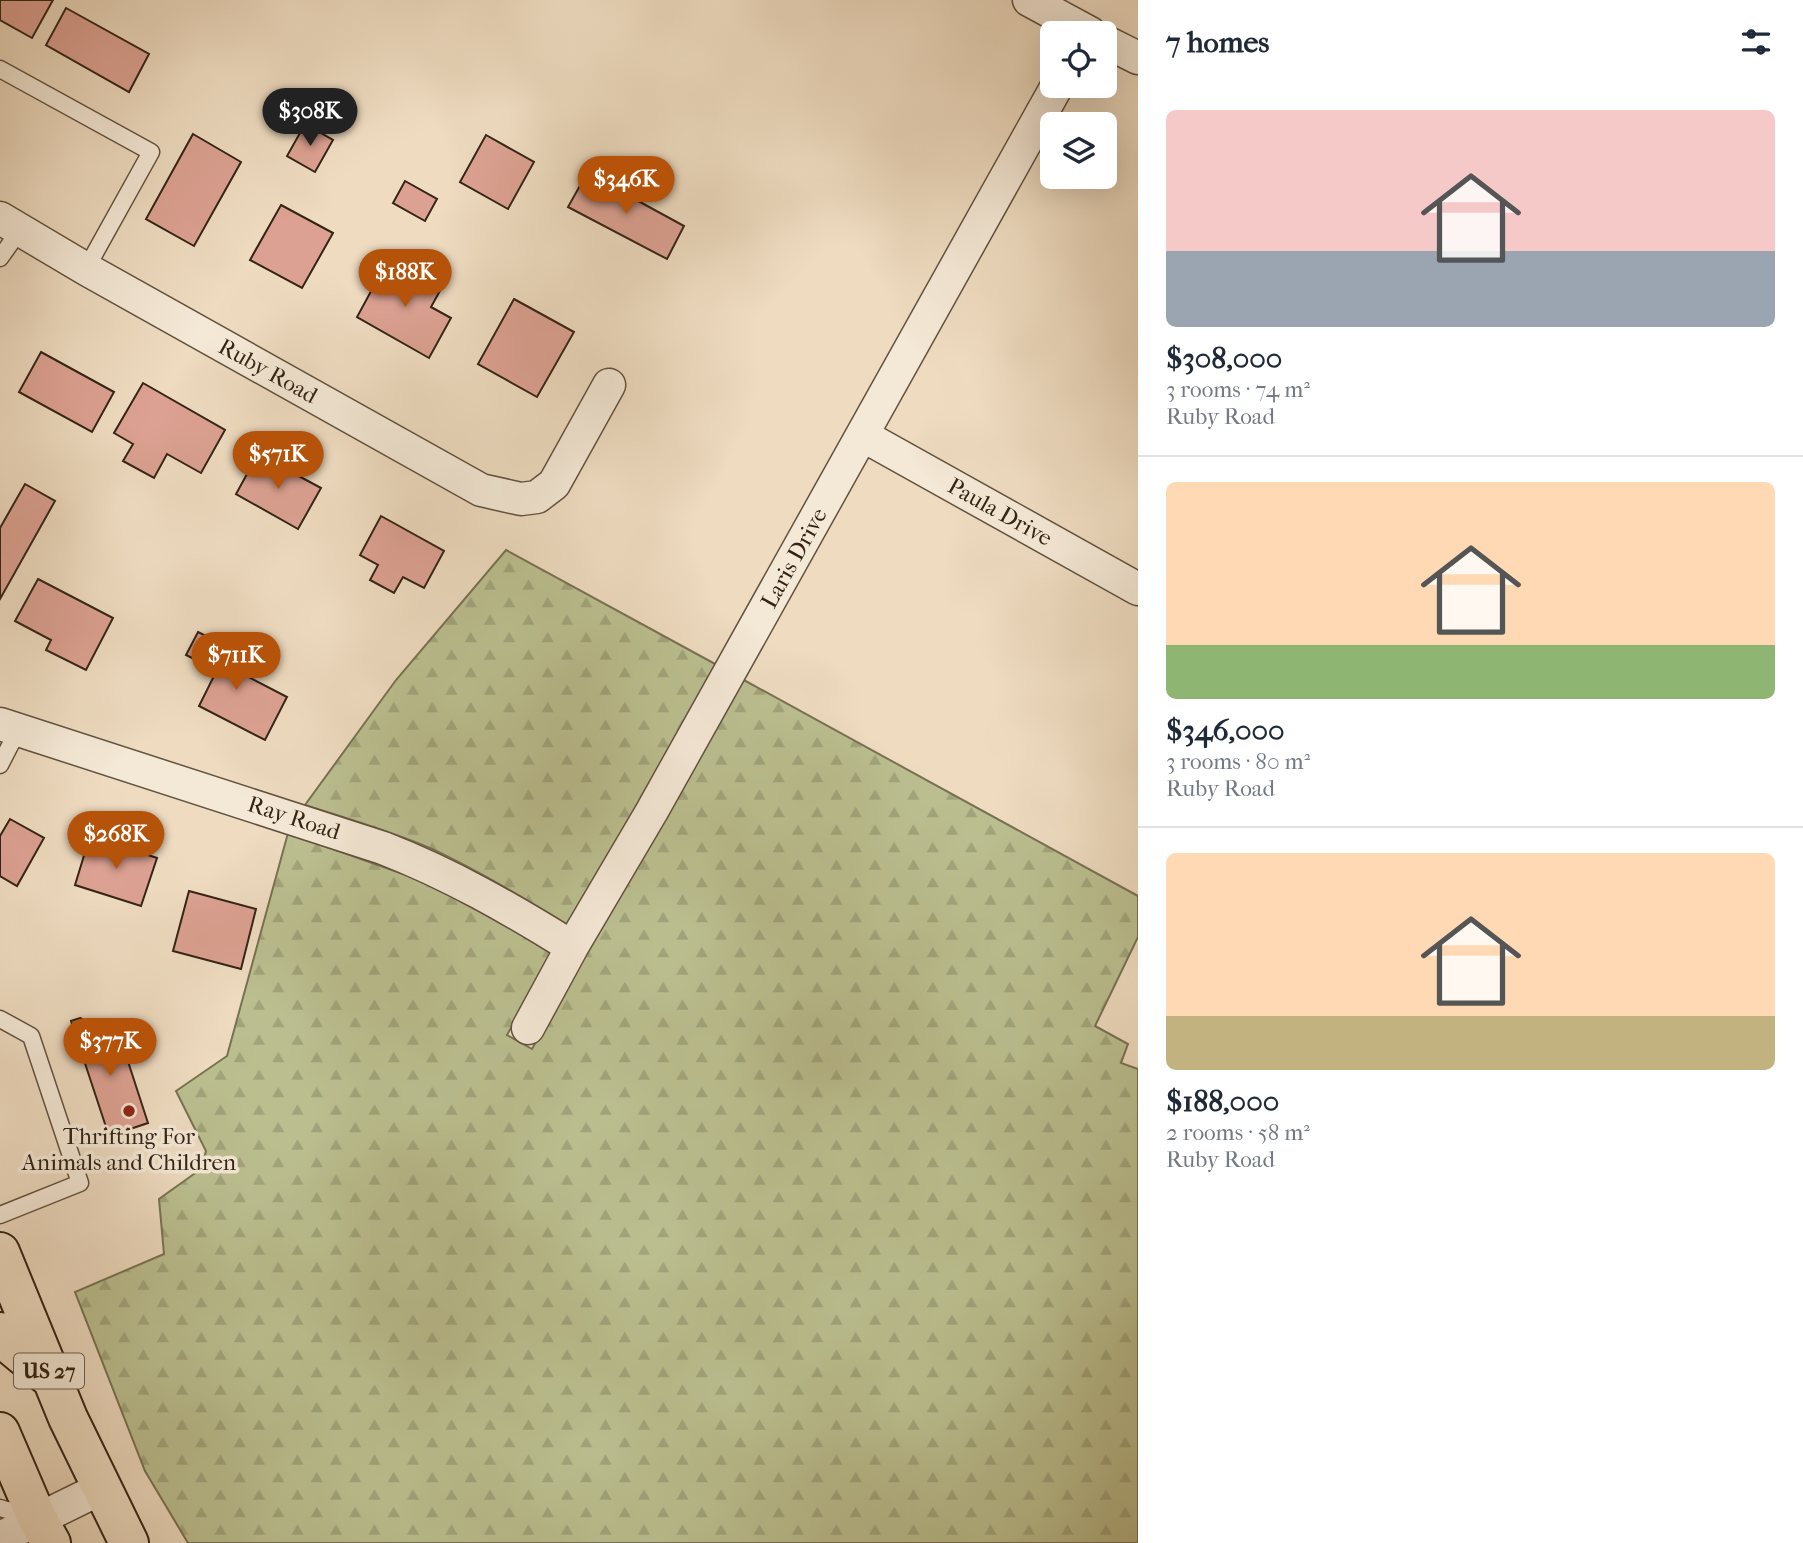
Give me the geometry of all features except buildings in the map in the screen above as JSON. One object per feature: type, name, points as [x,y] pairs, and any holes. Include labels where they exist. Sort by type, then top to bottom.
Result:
[{"type":"highway","name":"US 27","points":[[0,1252],[68,1418],[129,1543]]},
{"type":"highway","points":[[0,1332],[8,1343],[52,1379]]},
{"type":"highway","points":[[0,1432],[44,1531]]},
{"type":"street","points":[[1029,0],[1067,21]]},
{"type":"street","points":[[1117,48],[1138,58]]},
{"type":"street","name":"Laris Drive","points":[[528,1028],[1050,98]]},
{"type":"street","name":"Ruby Road","points":[[10,224],[481,490],[520,499],[537,496],[554,484],[609,385]]},
{"type":"street","name":"Paula Drive","points":[[862,435],[1138,589]]},
{"type":"street","name":"Ray Road","points":[[9,727],[424,864],[504,905],[572,947]]},
{"type":"street","points":[[0,1538],[44,1531],[102,1488]]},
{"type":"lane","points":[[0,69],[151,152],[86,269]]},
{"type":"lane","points":[[0,258],[10,224]]},
{"type":"lane","points":[[0,765],[9,727]]},
{"type":"lane","points":[[0,1018],[31,1036],[80,1183],[0,1214]]},
{"type":"lane","points":[[0,1507],[44,1531]]},
{"type":"green space","points":[[506,550],[717,665],[640,804],[568,925],[432,849],[305,805],[396,680]]},
{"type":"green space","points":[[742,679],[1138,896],[1138,937],[1095,1026],[1128,1044],[1121,1063],[1138,1069],[1138,1543],[188,1543],[145,1471],[75,1292],[164,1254],[159,1199],[201,1169],[206,1151],[176,1091],[227,1056],[288,833],[417,879],[496,919],[552,954],[507,1035],[532,1049]]},
{"type":"place","name":"Thrifting For Animals and Children","points":[[129,1111]]}]
